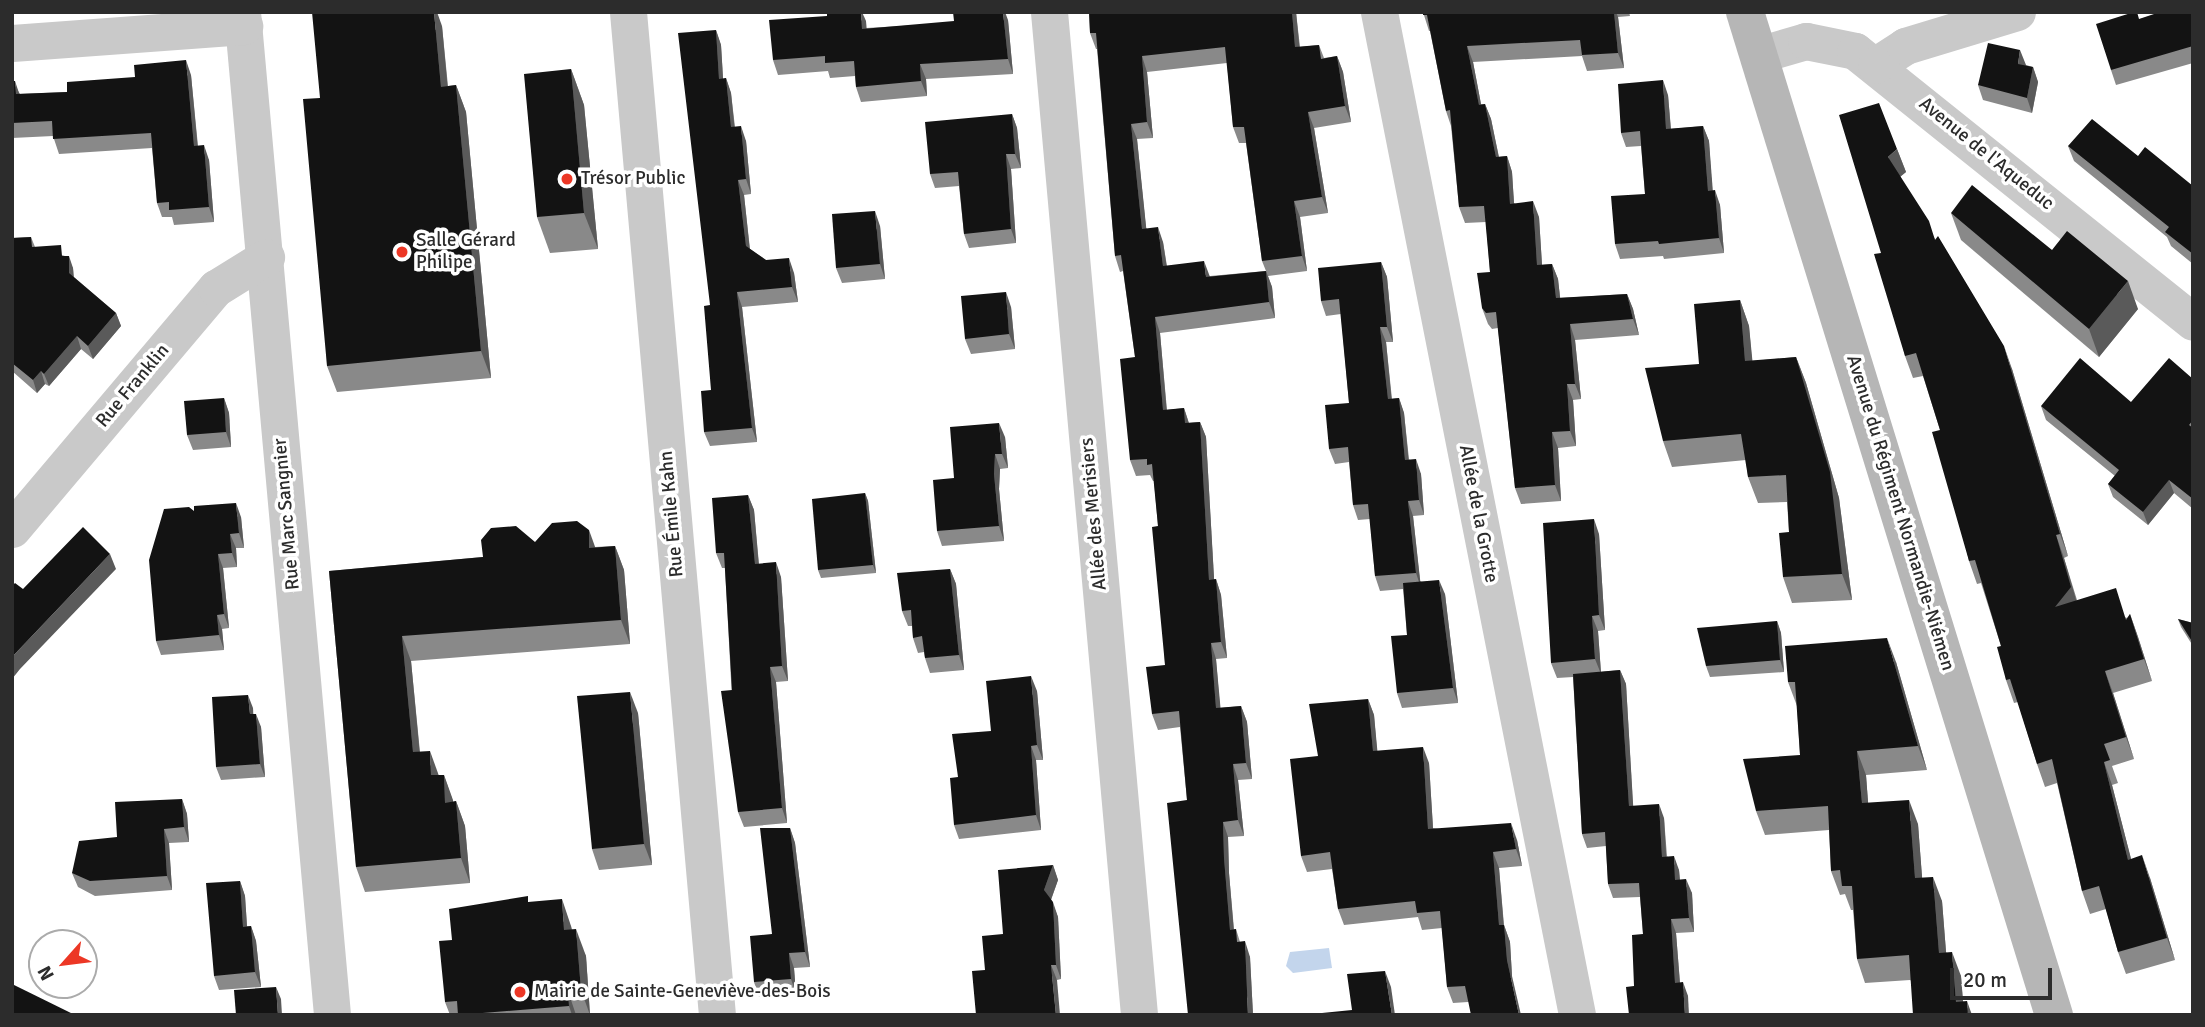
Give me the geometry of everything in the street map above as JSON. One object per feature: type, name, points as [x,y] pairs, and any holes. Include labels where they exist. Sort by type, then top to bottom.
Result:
[{"type":"main road","name":"Avenue du Régiment Normandie-Niémen","points":[[1745,12],[2053,1015]]},
{"type":"street","name":"Rue Émile Kahn","points":[[628,12],[717,1015]]},
{"type":"street","name":"Allée des Merisiers","points":[[1049,12],[1139,1015]]},
{"type":"street","name":"Allée de la Grotte","points":[[1379,12],[1577,1015]]},
{"type":"street","points":[[1876,65],[1905,46],[2017,12]]},
{"type":"street","points":[[12,43],[243,19]]},
{"type":"street","name":"Rue Marc Sangnier","points":[[243,19],[332,1015]]},
{"type":"street","name":"Avenue de l'Aqueduc","points":[[1758,55],[1806,41],[1855,51],[1876,65],[2193,322]]},
{"type":"street","name":"Rue Franklin","points":[[12,529],[216,288],[266,257]]},
{"type":"water","points":[[1329,948],[1332,968],[1293,973],[1286,966],[1290,952]]},
{"type":"building","name":"Salle Gérard Philipe","points":[[312,12],[434,12],[441,87],[456,85],[481,351],[327,366],[303,99],[320,98]]},
{"type":"building","points":[[827,12],[861,12],[862,29],[954,21],[953,12],[1003,12],[1008,59],[920,64],[921,81],[856,87],[854,61],[825,63],[825,56],[773,60],[769,20],[827,16]]},
{"type":"building","points":[[1089,12],[1292,12],[1295,47],[1319,45],[1321,59],[1337,56],[1345,106],[1308,112],[1322,197],[1294,201],[1302,256],[1262,261],[1244,127],[1233,127],[1225,47],[1142,56],[1147,122],[1131,124],[1142,229],[1158,227],[1163,266],[1204,261],[1206,277],[1266,271],[1269,302],[1155,317],[1163,410],[1184,408],[1185,423],[1200,422],[1209,580],[1216,579],[1221,642],[1211,643],[1216,708],[1241,706],[1246,763],[1233,764],[1238,820],[1223,822],[1230,930],[1236,929],[1237,942],[1245,941],[1248,1015],[1188,1015],[1167,803],[1187,800],[1179,711],[1152,714],[1146,667],[1165,665],[1152,527],[1158,526],[1152,464],[1147,465],[1147,459],[1130,460],[1120,359],[1135,357],[1121,255],[1115,256],[1096,33],[1090,33]]},
{"type":"building","points":[[1423,12],[1614,12],[1618,53],[1582,55],[1580,40],[1467,46],[1479,105],[1485,104],[1496,157],[1507,156],[1510,204],[1533,201],[1537,265],[1552,264],[1556,298],[1627,294],[1633,319],[1570,324],[1575,384],[1567,384],[1570,431],[1552,432],[1555,485],[1515,488],[1496,312],[1486,313],[1482,308],[1477,273],[1490,272],[1484,206],[1459,207],[1450,110],[1446,111],[1427,15],[1423,15]]},
{"type":"building","points":[[2137,12],[2139,19],[2160,12],[2193,12],[2193,46],[2111,70],[2096,24]]},
{"type":"building","points":[[716,30],[719,79],[726,78],[731,127],[741,126],[746,179],[738,180],[746,246],[766,260],[789,258],[792,287],[737,292],[752,428],[704,432],[701,391],[711,390],[704,306],[710,305],[678,33]]},
{"type":"building","points":[[1988,43],[2020,50],[2018,64],[2033,67],[2027,98],[1978,85]]},
{"type":"building","points":[[186,60],[194,146],[204,145],[209,207],[169,210],[169,202],[157,203],[151,133],[53,139],[52,121],[12,123],[12,81],[15,81],[16,94],[67,92],[67,82],[135,77],[134,65]]},
{"type":"building","points":[[571,69],[584,213],[537,217],[524,74]]},
{"type":"building","points":[[1663,80],[1666,129],[1703,126],[1708,191],[1715,190],[1719,238],[1659,244],[1658,241],[1615,244],[1611,196],[1645,194],[1640,131],[1621,133],[1618,84]]},
{"type":"building","points":[[1879,103],[1897,149],[1888,157],[1929,221],[1935,240],[1938,236],[2004,346],[2060,534],[2056,535],[2071,587],[2055,607],[2116,588],[2126,620],[2130,614],[2144,659],[2105,671],[2126,737],[2104,744],[2110,760],[2104,762],[2128,860],[2142,855],[2167,938],[2118,952],[2099,886],[2082,891],[2052,759],[2037,764],[2010,679],[2006,680],[1997,647],[2001,646],[1975,560],[1969,561],[1932,432],[1940,430],[1916,353],[1905,356],[1874,254],[1881,253],[1839,115]]},
{"type":"building","points":[[1012,114],[1015,154],[1006,154],[1011,229],[964,234],[958,172],[930,174],[925,122]]},
{"type":"building","points":[[2092,119],[2138,156],[2145,147],[2193,186],[2193,254],[2165,232],[2169,227],[2068,146]]},
{"type":"building","points":[[1972,185],[2052,250],[2067,231],[2128,281],[2089,329],[1951,213]]},
{"type":"building","points":[[875,211],[880,264],[836,268],[832,214]]},
{"type":"building","points":[[31,237],[32,247],[61,245],[62,256],[69,256],[69,273],[116,313],[88,346],[77,336],[44,374],[41,371],[33,380],[12,363],[12,238]]},
{"type":"building","points":[[1381,262],[1387,327],[1380,327],[1388,399],[1399,398],[1405,460],[1416,459],[1419,500],[1408,501],[1416,573],[1375,576],[1368,504],[1353,505],[1348,447],[1329,449],[1325,405],[1349,403],[1339,299],[1321,301],[1318,268]]},
{"type":"building","points":[[1006,292],[1009,334],[965,339],[961,296]]},
{"type":"building","points":[[1740,300],[1745,361],[1796,357],[1830,472],[1842,574],[1783,577],[1779,533],[1789,532],[1786,475],[1748,477],[1741,434],[1663,441],[1645,368],[1699,364],[1694,304]]},
{"type":"building","points":[[2080,358],[2131,402],[2169,358],[2193,379],[2193,420],[2189,425],[2193,428],[2193,499],[2169,480],[2143,512],[2108,484],[2119,470],[2041,406]]},
{"type":"building","points":[[224,398],[226,432],[187,435],[184,401]]},
{"type":"building","points":[[999,423],[1002,454],[995,454],[994,474],[999,526],[937,531],[933,480],[954,478],[950,427]]},
{"type":"building","points":[[865,493],[873,565],[818,570],[812,499]]},
{"type":"building","points":[[748,495],[755,564],[776,562],[782,666],[770,667],[782,808],[738,812],[721,691],[732,690],[724,553],[716,553],[712,498]]},
{"type":"building","points":[[236,503],[239,533],[230,534],[232,553],[218,554],[224,614],[217,615],[219,635],[156,641],[149,560],[164,509],[189,507],[194,511],[194,506]]},
{"type":"building","points":[[1594,519],[1599,615],[1592,616],[1595,659],[1551,663],[1543,523]]},
{"type":"building","points":[[577,521],[589,530],[589,548],[615,546],[621,620],[402,636],[413,752],[430,751],[431,775],[444,775],[445,803],[456,801],[461,858],[356,867],[329,571],[483,557],[481,540],[491,528],[516,526],[535,542],[552,523]]},
{"type":"building","points":[[83,527],[110,554],[12,657],[12,586],[15,583],[23,589]]},
{"type":"building","points":[[950,569],[959,655],[925,658],[922,636],[913,638],[911,610],[902,611],[897,573]]},
{"type":"building","points":[[1439,580],[1453,688],[1397,693],[1391,636],[1407,635],[1403,583]]},
{"type":"building","points":[[2178,619],[2193,623],[2193,643]]},
{"type":"building","points":[[1777,621],[1780,660],[1706,666],[1697,628]]},
{"type":"building","points":[[1887,638],[1918,746],[1857,751],[1862,803],[1909,800],[1915,878],[1933,877],[1939,953],[1952,952],[1956,1002],[1967,1001],[1968,1015],[1913,1015],[1909,955],[1857,959],[1852,886],[1842,886],[1840,870],[1831,871],[1828,806],[1756,811],[1743,759],[1800,755],[1795,682],[1788,682],[1785,646]]},
{"type":"building","points":[[1620,670],[1629,806],[1659,804],[1662,857],[1674,856],[1675,880],[1686,879],[1689,918],[1671,919],[1675,983],[1683,982],[1685,1015],[1629,1015],[1626,987],[1634,986],[1632,935],[1643,934],[1639,883],[1608,884],[1605,832],[1582,834],[1573,674]]},
{"type":"building","points":[[1031,676],[1037,745],[1031,746],[1036,815],[954,825],[950,778],[958,777],[952,734],[991,731],[986,681]]},
{"type":"building","points":[[630,692],[644,844],[592,849],[577,696]]},
{"type":"building","points":[[248,695],[250,714],[256,714],[260,764],[216,767],[212,697]]},
{"type":"building","points":[[1368,699],[1373,751],[1423,747],[1428,829],[1511,823],[1516,849],[1493,852],[1499,925],[1504,925],[1507,960],[1519,1015],[1471,1015],[1465,986],[1447,987],[1440,911],[1417,913],[1415,901],[1338,909],[1330,852],[1301,856],[1290,759],[1318,756],[1309,704]]},
{"type":"building","points":[[182,799],[184,827],[164,829],[167,876],[90,881],[72,873],[79,841],[117,837],[115,802]]},
{"type":"building","points":[[760,828],[790,828],[805,952],[789,953],[791,979],[754,982],[750,936],[772,934]]},
{"type":"building","points":[[1053,865],[1044,890],[1053,902],[1056,965],[1051,965],[1056,1015],[976,1015],[972,971],[985,970],[982,936],[1003,934],[998,870]]},
{"type":"building","points":[[240,881],[243,927],[251,926],[255,972],[214,976],[206,883]]},
{"type":"building","name":"Mairie de Sainte-Geneviève-des-Bois","points":[[528,896],[528,902],[562,899],[564,930],[576,929],[581,990],[568,991],[569,1006],[458,1015],[457,1001],[445,1002],[439,941],[452,940],[449,909]]},
{"type":"building","points":[[1385,971],[1392,1015],[1322,1015],[1352,1010],[1347,974]]},
{"type":"building","points":[[12,984],[28,992],[28,999],[42,999],[75,1015],[12,1015]]},
{"type":"building","points":[[276,987],[278,1015],[236,1015],[234,990]]},
{"type":"place","name":"Trésor Public","points":[[567,179]]},
{"type":"place","name":"Salle Gérard Philipe","points":[[402,252]]},
{"type":"place","name":"Mairie de Sainte-Geneviève-des-Bois","points":[[520,992]]}]
